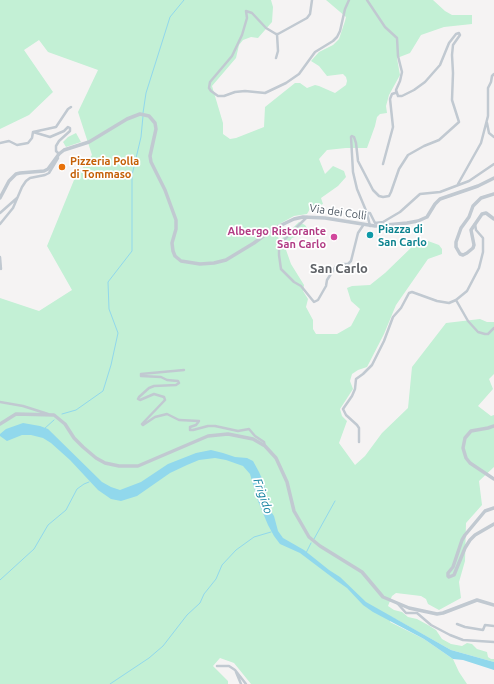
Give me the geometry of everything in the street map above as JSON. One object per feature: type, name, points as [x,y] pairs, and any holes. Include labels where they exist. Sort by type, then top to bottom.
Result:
[{"type":"street","points":[[277,34],[307,18],[310,14],[312,0]]},
{"type":"street","points":[[277,34],[266,28],[252,13],[246,11],[247,18],[242,35],[232,56],[210,82],[210,91],[218,96],[245,91],[265,93],[286,83],[299,74],[315,52],[337,37],[348,0]]},
{"type":"street","points":[[367,0],[385,27],[397,38],[398,56],[402,72],[396,93],[393,93],[390,97],[393,127],[383,164]]},
{"type":"street","points":[[370,226],[367,213],[357,189],[353,172],[350,137],[354,137],[358,161],[373,190],[379,196],[388,196],[391,192],[399,169],[408,155],[439,140],[459,122],[451,93],[453,45],[460,36],[459,33],[456,34],[449,43],[437,69],[422,85],[402,96],[398,96],[396,93]]},
{"type":"street","points":[[276,58],[278,51],[277,34]]},
{"type":"street","points":[[494,74],[488,88],[487,120],[489,134],[494,137]]},
{"type":"street","points":[[33,132],[56,127],[71,107]]},
{"type":"street","name":"Via dei Colli","points":[[0,198],[9,181],[16,174],[44,171],[53,163],[60,153],[69,148],[89,142],[127,119],[140,114],[149,116],[155,123],[156,129],[150,156],[151,162],[165,190],[176,220],[176,229],[172,243],[175,256],[181,261],[200,264],[226,260],[254,243],[273,229],[294,219],[307,216],[334,219],[370,226],[407,223],[423,219],[430,214],[435,204],[440,199],[478,186],[494,178]]},
{"type":"street","points":[[458,184],[481,143],[487,120]]},
{"type":"street","points":[[0,224],[13,208],[22,187],[28,178],[49,173],[60,153],[56,149],[56,146],[59,141],[70,131],[70,128],[68,127],[64,131],[50,137],[33,132]]},
{"type":"street","points":[[0,143],[7,141],[17,145],[28,142],[32,138],[33,132]]},
{"type":"street","points":[[367,213],[370,213],[375,223],[383,222],[400,212],[420,194],[440,192],[479,175],[494,164]]},
{"type":"street","points":[[494,194],[481,198],[473,206],[469,217],[461,228],[456,242],[456,247],[460,254],[468,253],[474,247],[471,232],[480,217],[484,213],[494,219]]},
{"type":"street","points":[[0,214],[17,198]]},
{"type":"street","points":[[307,216],[282,242],[279,247],[279,256],[282,269],[294,282],[301,286],[314,302],[318,300],[326,286],[327,280],[336,266],[339,264],[348,264],[351,261],[358,233],[364,224]]},
{"type":"street","points":[[359,442],[359,428],[346,415],[343,409],[352,396],[355,389],[356,379],[372,365],[393,317],[401,308],[408,294],[412,292],[437,301],[449,302],[456,300],[467,291],[479,268],[482,258],[483,238],[476,230],[475,224]]},
{"type":"street","points":[[0,257],[1,269]]},
{"type":"street","points":[[456,300],[468,321],[478,332],[488,334],[494,328]]},
{"type":"street","points":[[184,370],[141,374],[143,376],[161,377],[167,380],[178,381],[179,383],[176,385],[154,386],[148,388],[139,397],[138,399],[140,400],[154,394],[164,397],[165,400],[142,424],[143,426],[155,417],[167,414],[179,420],[199,421],[196,425],[190,427],[190,430],[208,426],[238,431],[249,429],[255,436],[264,442],[265,446],[276,458],[283,471],[294,511],[309,537],[320,546],[355,566],[370,580],[383,596],[409,608],[437,614],[443,614],[477,600],[494,604]]},
{"type":"street","points":[[0,402],[23,406],[54,415],[65,424],[74,438],[96,458],[105,463],[119,466],[138,466],[199,439],[216,435],[228,434],[243,436],[253,439],[265,446]]},
{"type":"street","points":[[0,424],[16,414],[54,415]]},
{"type":"street","points":[[494,426],[471,431],[465,438],[463,448],[466,458],[470,463],[494,479]]},
{"type":"street","points":[[494,508],[484,511],[465,535],[448,576],[450,577],[454,575],[464,548],[470,540],[475,535],[494,524]]},
{"type":"street","points":[[398,604],[406,612],[418,613],[431,625],[450,635],[463,640],[494,642]]},
{"type":"street","points":[[457,624],[483,630],[485,625],[494,626]]},
{"type":"street","points":[[217,666],[228,666],[235,670],[246,684]]},
{"type":"street","points":[[235,670],[242,684]]},
{"type":"green space","points":[[0,0],[271,0],[273,7],[272,22],[258,38],[251,37],[243,40],[239,45],[236,58],[212,86],[223,123],[223,134],[230,139],[264,127],[265,107],[295,83],[300,83],[307,88],[315,85],[319,86],[335,93],[346,85],[346,77],[343,74],[327,76],[319,66],[311,61],[319,52],[333,45],[339,39],[346,17],[326,0],[433,0],[452,15],[472,15],[472,24],[444,27],[421,35],[410,53],[397,58],[400,75],[389,95],[386,106],[387,113],[380,114],[377,117],[367,148],[327,150],[319,159],[325,174],[333,166],[344,171],[346,177],[338,186],[321,198],[323,204],[310,209],[307,214],[294,216],[272,228],[280,240],[299,222],[305,225],[308,229],[308,232],[305,234],[292,238],[285,247],[291,264],[304,285],[303,291],[308,299],[306,307],[313,320],[313,329],[316,334],[337,334],[351,326],[360,309],[351,301],[347,288],[352,286],[370,285],[385,273],[416,243],[428,241],[439,245],[442,249],[442,254],[428,259],[396,305],[384,334],[367,367],[352,374],[350,381],[353,389],[340,409],[342,416],[347,421],[339,443],[355,465],[365,456],[382,433],[408,408],[412,367],[446,323],[480,319],[487,322],[494,322],[494,374],[489,379],[493,389],[478,406],[491,416],[494,415],[494,467],[479,481],[482,505],[466,523],[465,561],[459,582],[461,598],[439,610],[428,604],[426,599],[421,596],[396,593],[392,596],[388,606],[394,610],[402,612],[408,617],[417,619],[428,625],[436,630],[442,639],[451,644],[462,646],[467,643],[472,644],[477,649],[487,652],[488,657],[494,659],[494,662],[451,650],[392,617],[390,622],[424,639],[453,659],[467,684],[251,684],[234,663],[220,658],[213,666],[228,681],[228,684],[0,684],[0,298],[39,311],[72,290],[47,246],[74,180],[92,155],[78,112],[98,70],[48,52],[39,40],[24,50],[53,92],[29,115],[0,129]]},
{"type":"green space","points":[[76,133],[81,142],[66,147],[63,142],[68,137]]},
{"type":"water","name":"Frigido","points":[[23,423],[48,429],[102,482],[120,490],[141,482],[168,464],[196,453],[211,450],[235,457],[247,458],[253,461],[264,483],[268,507],[274,516],[278,531],[283,538],[304,550],[340,577],[366,602],[451,650],[494,662],[494,670],[463,660],[453,659],[424,639],[373,612],[363,605],[347,588],[300,553],[280,544],[268,525],[258,501],[250,474],[243,466],[215,458],[199,460],[170,473],[137,496],[121,501],[111,499],[98,490],[70,460],[43,438],[31,435],[22,435],[7,441],[0,436],[0,434],[6,429]]},
{"type":"waterway","points":[[143,113],[146,93],[170,17],[184,0]]},
{"type":"waterway","points":[[62,414],[76,410],[103,391],[111,365],[118,333],[109,309],[108,282],[132,251],[132,175],[141,137],[143,116]]},
{"type":"waterway","points":[[44,429],[54,420]]},
{"type":"waterway","points":[[0,580],[34,549],[48,525],[66,510],[77,489],[89,482]]},
{"type":"waterway","points":[[314,539],[335,501]]},
{"type":"waterway","points":[[110,684],[149,658],[163,646],[187,615],[200,603],[204,594],[216,579],[222,565],[236,550],[254,537],[271,532]]},
{"type":"waterway","points":[[306,553],[311,543]]},
{"type":"place","name":"Pizzeria Polla di Tommaso","points":[[62,167]]},
{"type":"place","name":"Piazza di San Carlo","points":[[370,235]]},
{"type":"place","name":"Albergo Ristorante San Carlo","points":[[334,237]]},
{"type":"district","name":"San Carlo","points":[[339,269]]}]
